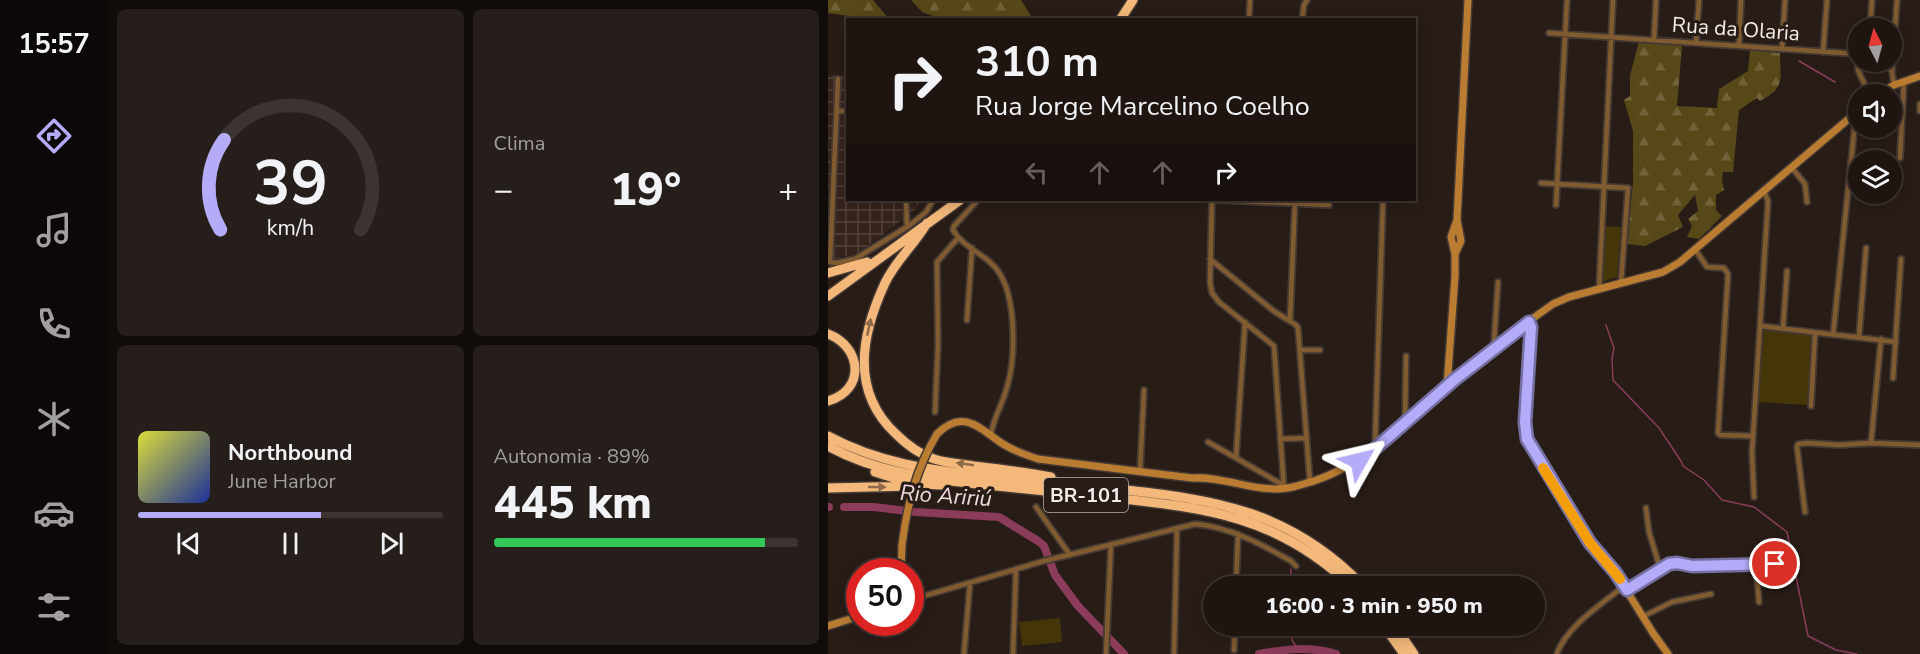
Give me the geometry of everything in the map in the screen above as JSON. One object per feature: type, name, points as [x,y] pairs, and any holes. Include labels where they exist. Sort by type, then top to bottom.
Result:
[{"type":"highway","points":[[1121,18],[1133,0]]},
{"type":"highway","points":[[828,296],[959,201]]},
{"type":"highway","points":[[927,223],[892,271],[871,316],[864,368],[868,393],[879,416],[910,447],[930,458],[1036,474],[1085,486]]},
{"type":"highway","points":[[828,273],[875,260]]},
{"type":"highway","points":[[828,334],[845,344],[853,356],[855,365],[849,388],[842,395],[828,401]]},
{"type":"highway","name":"BR-101","points":[[828,436],[868,454],[914,467],[1198,499],[1250,512],[1318,547],[1353,576]]},
{"type":"highway","name":"BR-101","points":[[828,446],[865,463],[926,478],[1178,505],[1235,517],[1270,530],[1298,544],[1339,576]]},
{"type":"highway","name":"BR-101","points":[[828,452],[892,478],[926,485],[993,486]]},
{"type":"highway","points":[[828,488],[926,485]]},
{"type":"highway","points":[[1391,636],[1404,654]]},
{"type":"highway","points":[[1402,636],[1414,654]]},
{"type":"main road","points":[[1447,386],[1468,0]]},
{"type":"main road","points":[[1896,84],[1920,76]]},
{"type":"main road","points":[[902,558],[906,517],[921,463],[937,434],[953,424],[967,422],[980,426],[1014,450],[1038,459],[1192,478],[1206,477],[1264,489],[1310,482],[1348,467],[1377,447],[1447,386],[1553,304],[1569,297],[1663,272],[1674,266],[1848,120]]},
{"type":"main road","points":[[1529,322],[1531,327],[1525,422],[1527,439],[1590,543],[1625,588],[1668,654]]},
{"type":"main road","points":[[1449,366],[1462,374]]},
{"type":"main road","points":[[828,626],[846,620]]},
{"type":"street","points":[[1249,18],[1250,0]]},
{"type":"street","points":[[1302,18],[1307,0]]},
{"type":"street","points":[[1556,205],[1567,0]]},
{"type":"street","points":[[1599,289],[1613,0]]},
{"type":"street","points":[[1654,40],[1656,0]]},
{"type":"street","points":[[1696,43],[1698,0]]},
{"type":"street","points":[[1739,46],[1741,0]]},
{"type":"street","points":[[1782,49],[1785,0]]},
{"type":"street","points":[[1823,52],[1827,0]]},
{"type":"street","points":[[1871,18],[1872,0]]},
{"type":"street","points":[[1896,18],[1897,0]]},
{"type":"street","name":"Rua da Olaria","points":[[1549,33],[1848,53]]},
{"type":"street","points":[[1892,72],[1894,84]]},
{"type":"street","points":[[838,79],[830,262],[855,259],[907,227],[926,212],[932,201]]},
{"type":"street","points":[[1900,150],[1904,81]]},
{"type":"street","points":[[1920,104],[1920,111]]},
{"type":"street","points":[[837,111],[846,111]]},
{"type":"street","points":[[1833,335],[1853,138]]},
{"type":"street","points":[[1792,168],[1805,184],[1807,202]]},
{"type":"street","points":[[1541,183],[1628,188],[1621,282]]},
{"type":"street","points":[[1754,497],[1753,436],[1768,201],[1764,191]]},
{"type":"street","points":[[906,201],[907,227]]},
{"type":"street","points":[[977,201],[953,228],[958,238],[997,270],[1004,282],[1011,305],[1011,368],[992,435]]},
{"type":"street","points":[[1212,201],[1210,282],[1212,293],[1219,302],[1274,346],[1283,487]]},
{"type":"street","points":[[1290,318],[1295,201],[1329,205]]},
{"type":"street","points":[[1377,447],[1375,444],[1383,201]]},
{"type":"street","points":[[935,412],[938,262],[958,238]]},
{"type":"street","points":[[967,320],[972,248]]},
{"type":"street","points":[[1859,337],[1866,248]]},
{"type":"street","points":[[1695,249],[1707,267],[1724,268],[1728,274],[1718,433],[1720,435],[1753,436]]},
{"type":"street","points":[[1210,259],[1277,313],[1290,318],[1298,326],[1310,482]]},
{"type":"street","points":[[1893,378],[1901,259]]},
{"type":"street","points":[[1783,328],[1787,271]]},
{"type":"street","points":[[1496,348],[1494,342],[1498,282]]},
{"type":"street","points":[[1277,313],[1290,308]]},
{"type":"street","points":[[1236,457],[1245,322]]},
{"type":"street","points":[[1761,326],[1896,342]]},
{"type":"street","points":[[1243,341],[1255,330]]},
{"type":"street","points":[[1811,406],[1815,333]]},
{"type":"street","points":[[1871,443],[1881,339]]},
{"type":"street","points":[[1300,350],[1320,350]]},
{"type":"street","points":[[1405,423],[1406,356]]},
{"type":"street","points":[[1140,471],[1144,390]]},
{"type":"street","points":[[1280,439],[1307,438]]},
{"type":"street","points":[[1208,442],[1283,487]]},
{"type":"street","points":[[1805,512],[1798,444],[1920,445]]},
{"type":"street","points":[[1036,507],[1070,555]]},
{"type":"street","points":[[1646,508],[1649,532],[1660,568]]},
{"type":"street","points":[[924,596],[1044,561],[1177,528],[1201,525],[1253,540],[1296,566]]},
{"type":"street","points":[[1174,654],[1177,528]]},
{"type":"street","points":[[1236,576],[1238,534]]},
{"type":"street","points":[[1106,654],[1111,544]]},
{"type":"street","points":[[1557,653],[1564,639],[1573,629],[1625,588],[1660,568],[1677,563],[1692,566],[1775,564]]},
{"type":"street","points":[[1756,564],[1759,602]]},
{"type":"street","points":[[1013,654],[1016,569]]},
{"type":"street","points":[[964,654],[970,582]]},
{"type":"street","points":[[1642,617],[1672,602],[1711,594]]},
{"type":"street","points":[[1234,650],[1235,636]]},
{"type":"shaded area","points":[[828,75],[846,75],[846,201],[920,201],[915,210],[858,253],[828,260]]},
{"type":"shaded area","points":[[1604,226],[1621,227],[1617,277],[1601,282]]},
{"type":"shaded area","points":[[1764,330],[1813,334],[1807,405],[1758,402]]},
{"type":"shaded area","points":[[1060,618],[1062,642],[1022,646],[1019,622]]},
{"type":"green space","points":[[828,0],[873,0],[888,18],[863,18],[828,13]]},
{"type":"green space","points":[[911,0],[1021,0],[1032,18],[938,18],[922,12]]},
{"type":"green space","points":[[1639,41],[1682,46],[1677,106],[1717,108],[1719,89],[1748,71],[1750,50],[1780,53],[1781,76],[1778,87],[1760,101],[1757,98],[1739,110],[1733,172],[1723,172],[1724,190],[1716,195],[1716,210],[1722,216],[1699,239],[1687,237],[1692,226],[1688,219],[1698,211],[1695,195],[1678,215],[1683,227],[1645,246],[1627,244],[1633,183],[1633,131],[1624,100],[1630,96],[1630,76]]},
{"type":"waterway","points":[[1799,61],[1835,82]]},
{"type":"waterway","points":[[1606,325],[1614,348],[1613,380],[1659,428],[1683,466],[1704,480],[1722,500],[1754,507],[1787,532],[1808,636],[1836,650],[1857,654]]},
{"type":"waterway","name":"Rio Aririú","points":[[844,507],[874,507],[999,517],[1044,546],[1055,575],[1078,606],[1124,654]]},
{"type":"waterway","points":[[1291,569],[1291,576]]},
{"type":"waterway","points":[[1292,636],[1297,648]]},
{"type":"waterway","name":"Rio Aririú","points":[[1259,654],[1297,649],[1336,654]]},
{"type":"slow traffic","points":[[1543,468],[1590,543],[1620,579]]},
{"type":"route","points":[[1359,461],[1454,380],[1529,322],[1531,327],[1525,422],[1527,439],[1590,543],[1627,590],[1669,564],[1692,566],[1775,564]]}]
